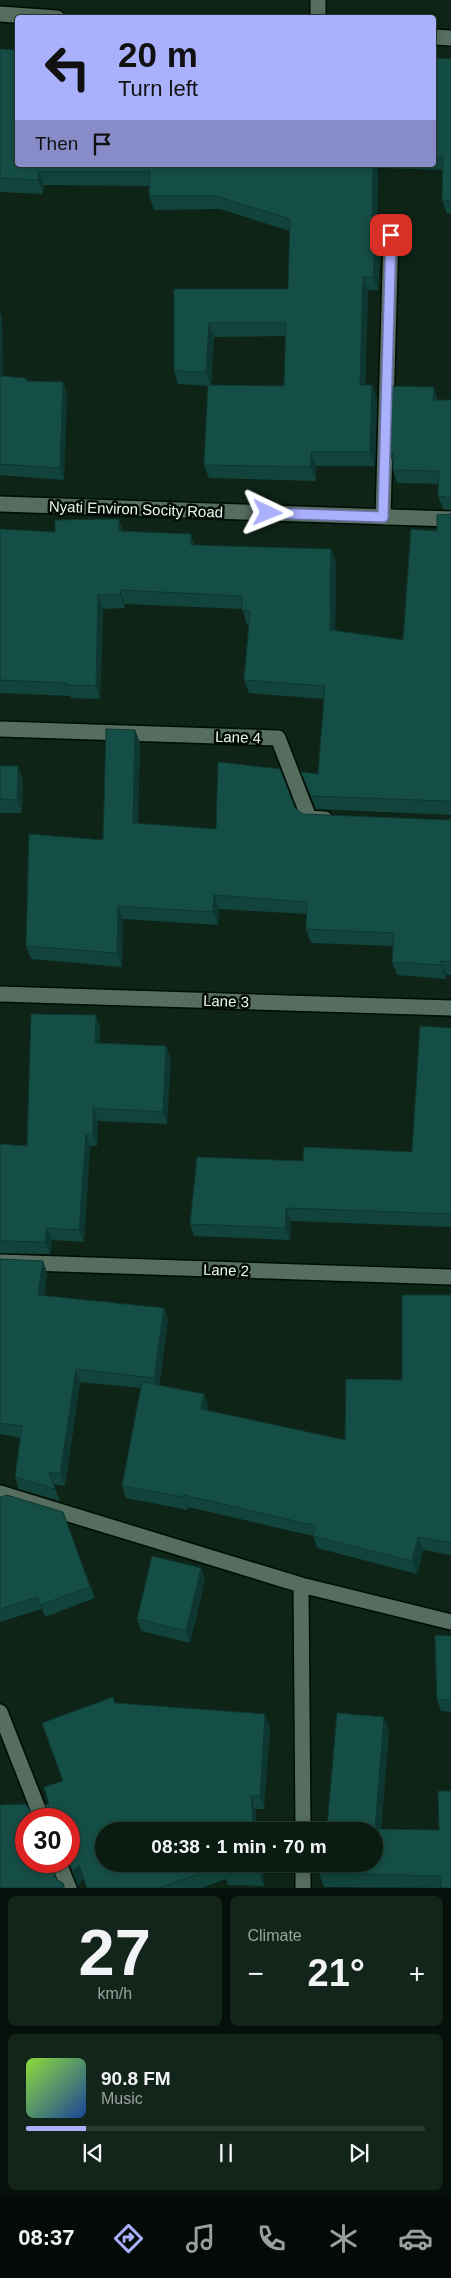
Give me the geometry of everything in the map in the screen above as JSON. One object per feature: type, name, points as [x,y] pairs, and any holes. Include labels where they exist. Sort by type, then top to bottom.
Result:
[{"type":"street","points":[[318,0],[318,15]]},
{"type":"street","points":[[0,14],[15,15]]},
{"type":"street","points":[[436,37],[451,38]]},
{"type":"street","points":[[383,517],[391,235]]},
{"type":"street","name":"Nyati Environ Socity Road","points":[[0,504],[451,519]]},
{"type":"street","name":"Lane 4","points":[[0,729],[278,738],[309,818],[337,819]]},
{"type":"street","name":"Lane 3","points":[[0,994],[451,1008]]},
{"type":"street","name":"Lane 2","points":[[0,1262],[451,1277]]},
{"type":"street","points":[[0,1493],[301,1585],[451,1622]]},
{"type":"street","points":[[301,1585],[303,1822]]},
{"type":"street","points":[[0,1712],[38,1808]]},
{"type":"street","points":[[303,1872],[304,1888]]},
{"type":"street","points":[[63,1873],[69,1888]]},
{"type":"building","points":[[0,49],[15,50],[15,167],[373,167],[372,222],[376,222],[373,277],[363,277],[360,385],[372,385],[370,452],[311,452],[311,467],[204,465],[208,385],[284,386],[286,323],[209,323],[206,372],[174,371],[174,289],[288,289],[290,219],[215,196],[149,196],[150,172],[39,172],[38,180],[0,178]]},
{"type":"building","points":[[436,58],[451,59],[451,201],[442,200],[443,157],[436,157]]},
{"type":"building","points":[[0,376],[26,378],[26,381],[63,382],[60,468],[0,464]]},
{"type":"building","points":[[391,386],[434,387],[433,400],[451,400],[451,498],[438,496],[439,471],[393,470],[393,453],[389,453]]},
{"type":"building","points":[[451,513],[451,804],[447,801],[311,796],[301,772],[318,774],[325,686],[244,680],[250,611],[242,610],[242,596],[120,590],[120,595],[98,595],[96,686],[0,680],[0,529],[55,532],[55,520],[119,519],[119,531],[191,534],[191,545],[331,549],[330,630],[403,640],[411,529],[437,531],[437,515]]},
{"type":"building","points":[[106,729],[135,730],[133,823],[216,829],[218,762],[280,769],[295,808],[303,814],[451,819],[451,962],[441,961],[441,965],[392,962],[394,933],[306,929],[307,902],[214,895],[213,912],[118,906],[117,953],[26,946],[29,834],[103,840]]},
{"type":"building","points":[[0,766],[18,766],[17,800],[0,799]]},
{"type":"building","points":[[31,1014],[96,1015],[95,1043],[166,1046],[163,1112],[93,1108],[93,1134],[86,1134],[79,1230],[47,1228],[45,1242],[0,1241],[0,1144],[27,1146]]},
{"type":"building","points":[[420,1026],[451,1028],[451,1214],[286,1208],[285,1228],[190,1224],[197,1157],[303,1161],[304,1147],[412,1152]]},
{"type":"building","points":[[0,1259],[43,1261],[38,1295],[164,1308],[154,1378],[76,1369],[60,1474],[49,1472],[55,1489],[15,1477],[22,1426],[0,1423]]},
{"type":"building","points":[[402,1295],[451,1295],[451,1543],[418,1537],[412,1561],[313,1536],[316,1526],[184,1495],[184,1497],[122,1486],[142,1382],[204,1394],[201,1409],[345,1440],[346,1379],[402,1380]]},
{"type":"building","points":[[7,1495],[63,1512],[90,1587],[40,1605],[37,1597],[0,1609],[0,1497]]},
{"type":"building","points":[[152,1556],[201,1568],[186,1631],[137,1619]]},
{"type":"building","points":[[435,1635],[451,1636],[451,1700],[437,1700]]},
{"type":"building","points":[[113,1697],[115,1703],[265,1714],[260,1796],[251,1796],[253,1822],[95,1822],[95,1872],[205,1872],[159,1888],[87,1888],[80,1868],[80,1808],[45,1808],[46,1804],[49,1804],[44,1787],[63,1781],[42,1723]]},
{"type":"building","points":[[337,1713],[384,1717],[376,1822],[327,1822]]},
{"type":"building","points":[[438,1791],[451,1791],[451,1888],[441,1888],[440,1876],[319,1873],[383,1872],[383,1829],[439,1830]]},
{"type":"building","points":[[26,1804],[28,1808],[15,1808],[15,1873],[54,1873],[56,1879],[64,1884],[61,1888],[0,1888],[0,1805]]},
{"type":"building","points":[[223,1872],[259,1872],[259,1873]]},
{"type":"route","points":[[268,513],[383,517],[391,235]]}]
